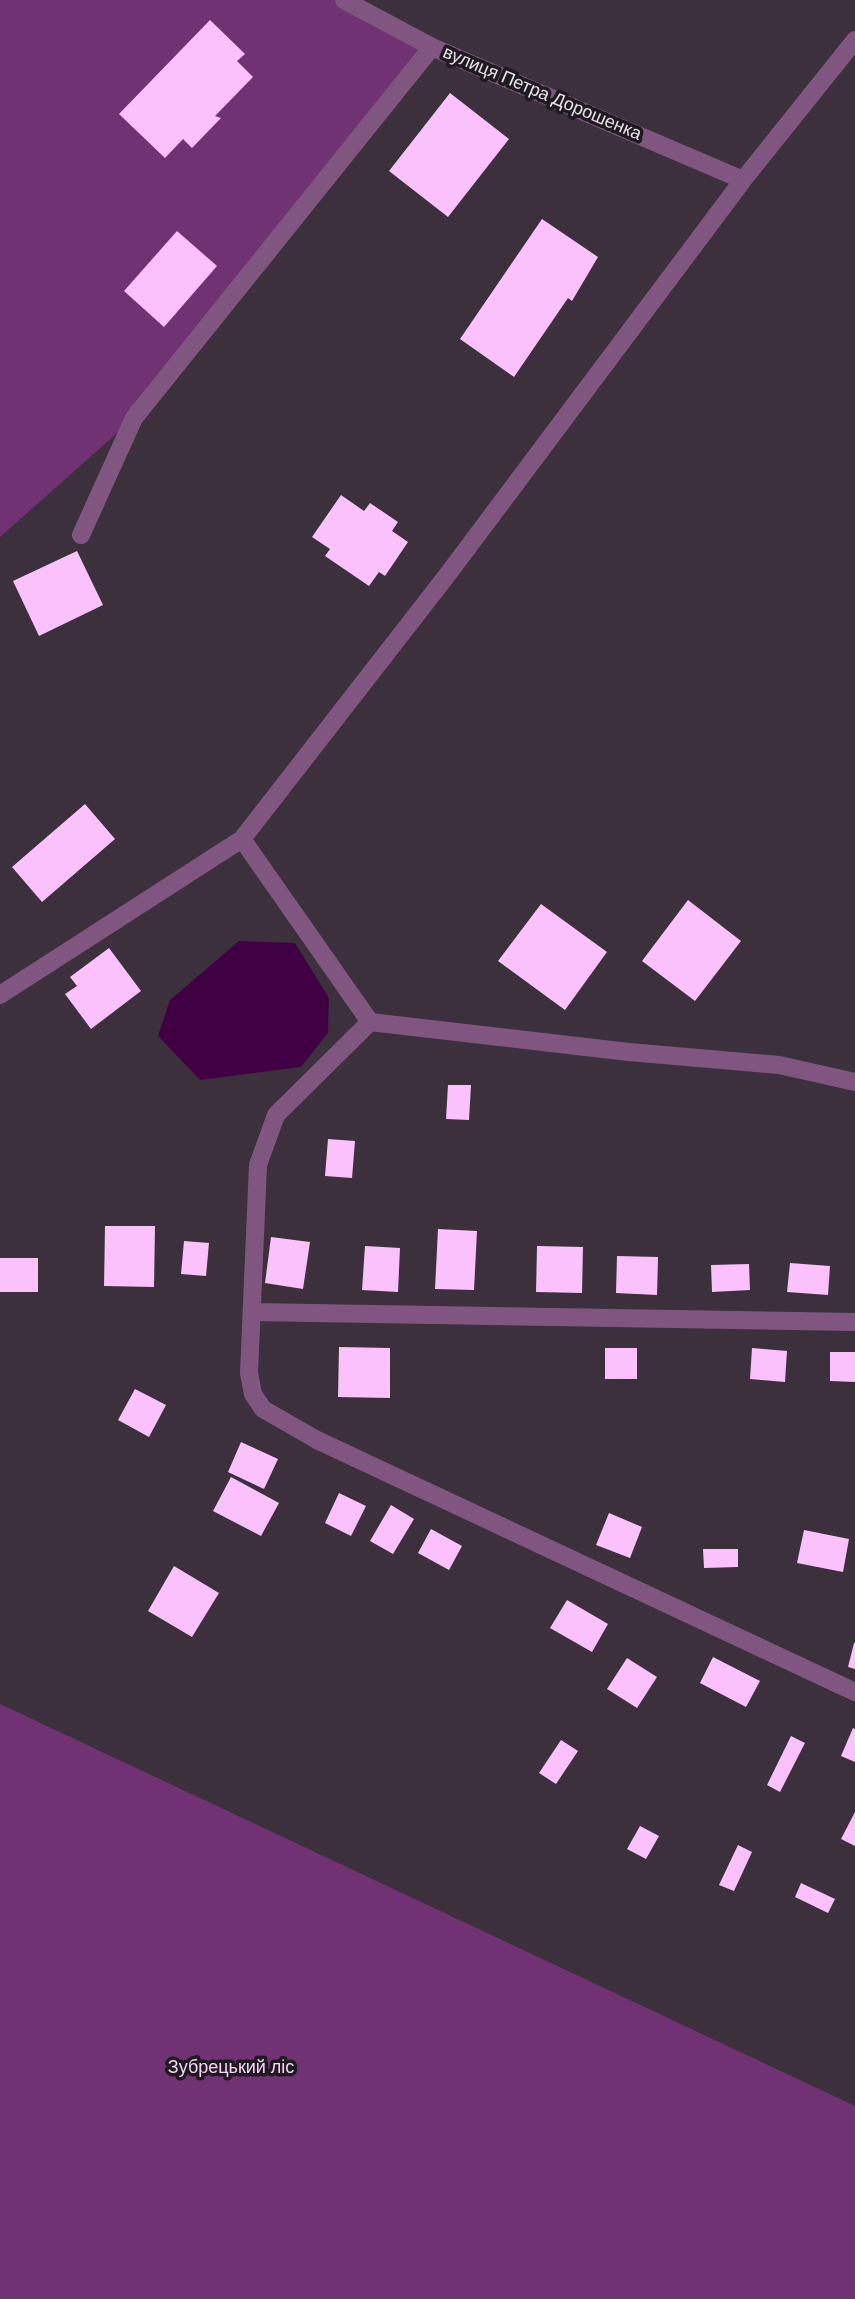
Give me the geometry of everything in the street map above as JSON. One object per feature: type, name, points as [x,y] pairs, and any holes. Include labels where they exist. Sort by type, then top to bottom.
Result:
[{"type":"street","name":"вулиця Петра Дорошенка","points":[[344,0],[432,47],[743,180]]},
{"type":"street","points":[[0,995],[242,839],[448,574],[743,180],[855,40]]},
{"type":"street","points":[[81,535],[134,418],[432,47]]},
{"type":"street","points":[[242,839],[370,1021],[629,1052],[779,1065],[855,1082]]},
{"type":"street","points":[[370,1021],[276,1115],[258,1165],[249,1373],[253,1394],[263,1409],[329,1446],[855,1692]]},
{"type":"street","points":[[252,1312],[855,1322]]},
{"type":"green space","points":[[0,0],[344,0],[432,47],[134,418],[0,537]]},
{"type":"green space","name":"Зубрецький ліс","points":[[0,1704],[855,2106],[855,2299],[0,2299]]},
{"type":"shaded area","points":[[239,941],[295,943],[329,998],[328,1033],[301,1067],[200,1080],[158,1036],[170,1000]]},
{"type":"building","points":[[210,20],[245,54],[237,61],[253,77],[215,116],[221,118],[192,148],[183,139],[165,158],[119,114]]},
{"type":"building","points":[[450,93],[509,139],[448,217],[389,171]]},
{"type":"building","points":[[542,219],[598,257],[572,301],[568,298],[514,377],[460,339]]},
{"type":"building","points":[[177,231],[217,266],[164,327],[124,291]]},
{"type":"building","points":[[341,495],[364,511],[370,503],[398,522],[392,531],[408,542],[385,576],[379,572],[369,586],[325,556],[330,549],[312,537]]},
{"type":"building","points":[[77,551],[103,605],[39,636],[13,581]]},
{"type":"building","points":[[85,804],[115,839],[42,902],[12,867]]},
{"type":"building","points":[[688,900],[741,941],[695,1001],[642,961]]},
{"type":"building","points":[[541,904],[607,952],[565,1010],[498,961]]},
{"type":"building","points":[[109,948],[141,991],[91,1029],[65,994],[77,986],[70,977]]},
{"type":"building","points":[[448,1085],[471,1085],[469,1120],[446,1119]]},
{"type":"building","points":[[328,1139],[355,1141],[352,1178],[325,1176]]},
{"type":"building","points":[[105,1226],[155,1226],[154,1287],[104,1286]]},
{"type":"building","points":[[438,1229],[477,1231],[474,1290],[435,1289]]},
{"type":"building","points":[[271,1237],[310,1242],[303,1289],[265,1283]]},
{"type":"building","points":[[184,1241],[209,1243],[206,1276],[181,1274]]},
{"type":"building","points":[[365,1246],[400,1248],[398,1292],[362,1290]]},
{"type":"building","points":[[537,1246],[583,1247],[582,1293],[536,1292]]},
{"type":"building","points":[[617,1256],[658,1257],[657,1295],[616,1293]]},
{"type":"building","points":[[0,1258],[38,1258],[38,1292],[0,1292]]},
{"type":"building","points":[[790,1263],[830,1266],[828,1295],[787,1292]]},
{"type":"building","points":[[749,1264],[750,1290],[712,1292],[711,1265]]},
{"type":"building","points":[[339,1347],[390,1348],[390,1398],[338,1397]]},
{"type":"building","points":[[605,1348],[637,1348],[637,1379],[605,1379]]},
{"type":"building","points":[[752,1348],[787,1351],[785,1382],[750,1379]]},
{"type":"building","points":[[830,1352],[855,1352],[855,1382],[830,1381]]},
{"type":"building","points":[[135,1389],[166,1405],[149,1437],[118,1420]]},
{"type":"building","points":[[241,1442],[278,1459],[264,1489],[228,1472]]},
{"type":"building","points":[[231,1477],[279,1503],[261,1536],[213,1511]]},
{"type":"building","points":[[339,1493],[366,1506],[351,1536],[325,1523]]},
{"type":"building","points":[[391,1505],[414,1519],[393,1554],[370,1541]]},
{"type":"building","points":[[609,1513],[642,1527],[630,1558],[596,1545]]},
{"type":"building","points":[[431,1529],[462,1546],[449,1570],[418,1553]]},
{"type":"building","points":[[804,1530],[849,1539],[843,1572],[797,1563]]},
{"type":"building","points":[[703,1549],[738,1549],[738,1567],[704,1568]]},
{"type":"building","points":[[174,1566],[219,1593],[192,1637],[148,1611]]},
{"type":"building","points":[[567,1600],[608,1624],[592,1652],[550,1628]]},
{"type":"building","points":[[855,1643],[855,1669],[848,1667]]},
{"type":"building","points":[[713,1657],[760,1681],[746,1707],[700,1683]]},
{"type":"building","points":[[627,1658],[657,1677],[637,1708],[607,1689]]},
{"type":"building","points":[[853,1728],[855,1729],[855,1762],[841,1756]]},
{"type":"building","points":[[791,1736],[805,1743],[780,1792],[767,1785]]},
{"type":"building","points":[[561,1740],[578,1751],[556,1784],[539,1773]]},
{"type":"building","points":[[855,1812],[855,1846],[841,1839]]},
{"type":"building","points":[[640,1826],[659,1836],[646,1859],[627,1849]]},
{"type":"building","points":[[738,1845],[752,1852],[734,1891],[719,1885]]},
{"type":"building","points":[[801,1883],[835,1899],[828,1913],[795,1897]]}]
